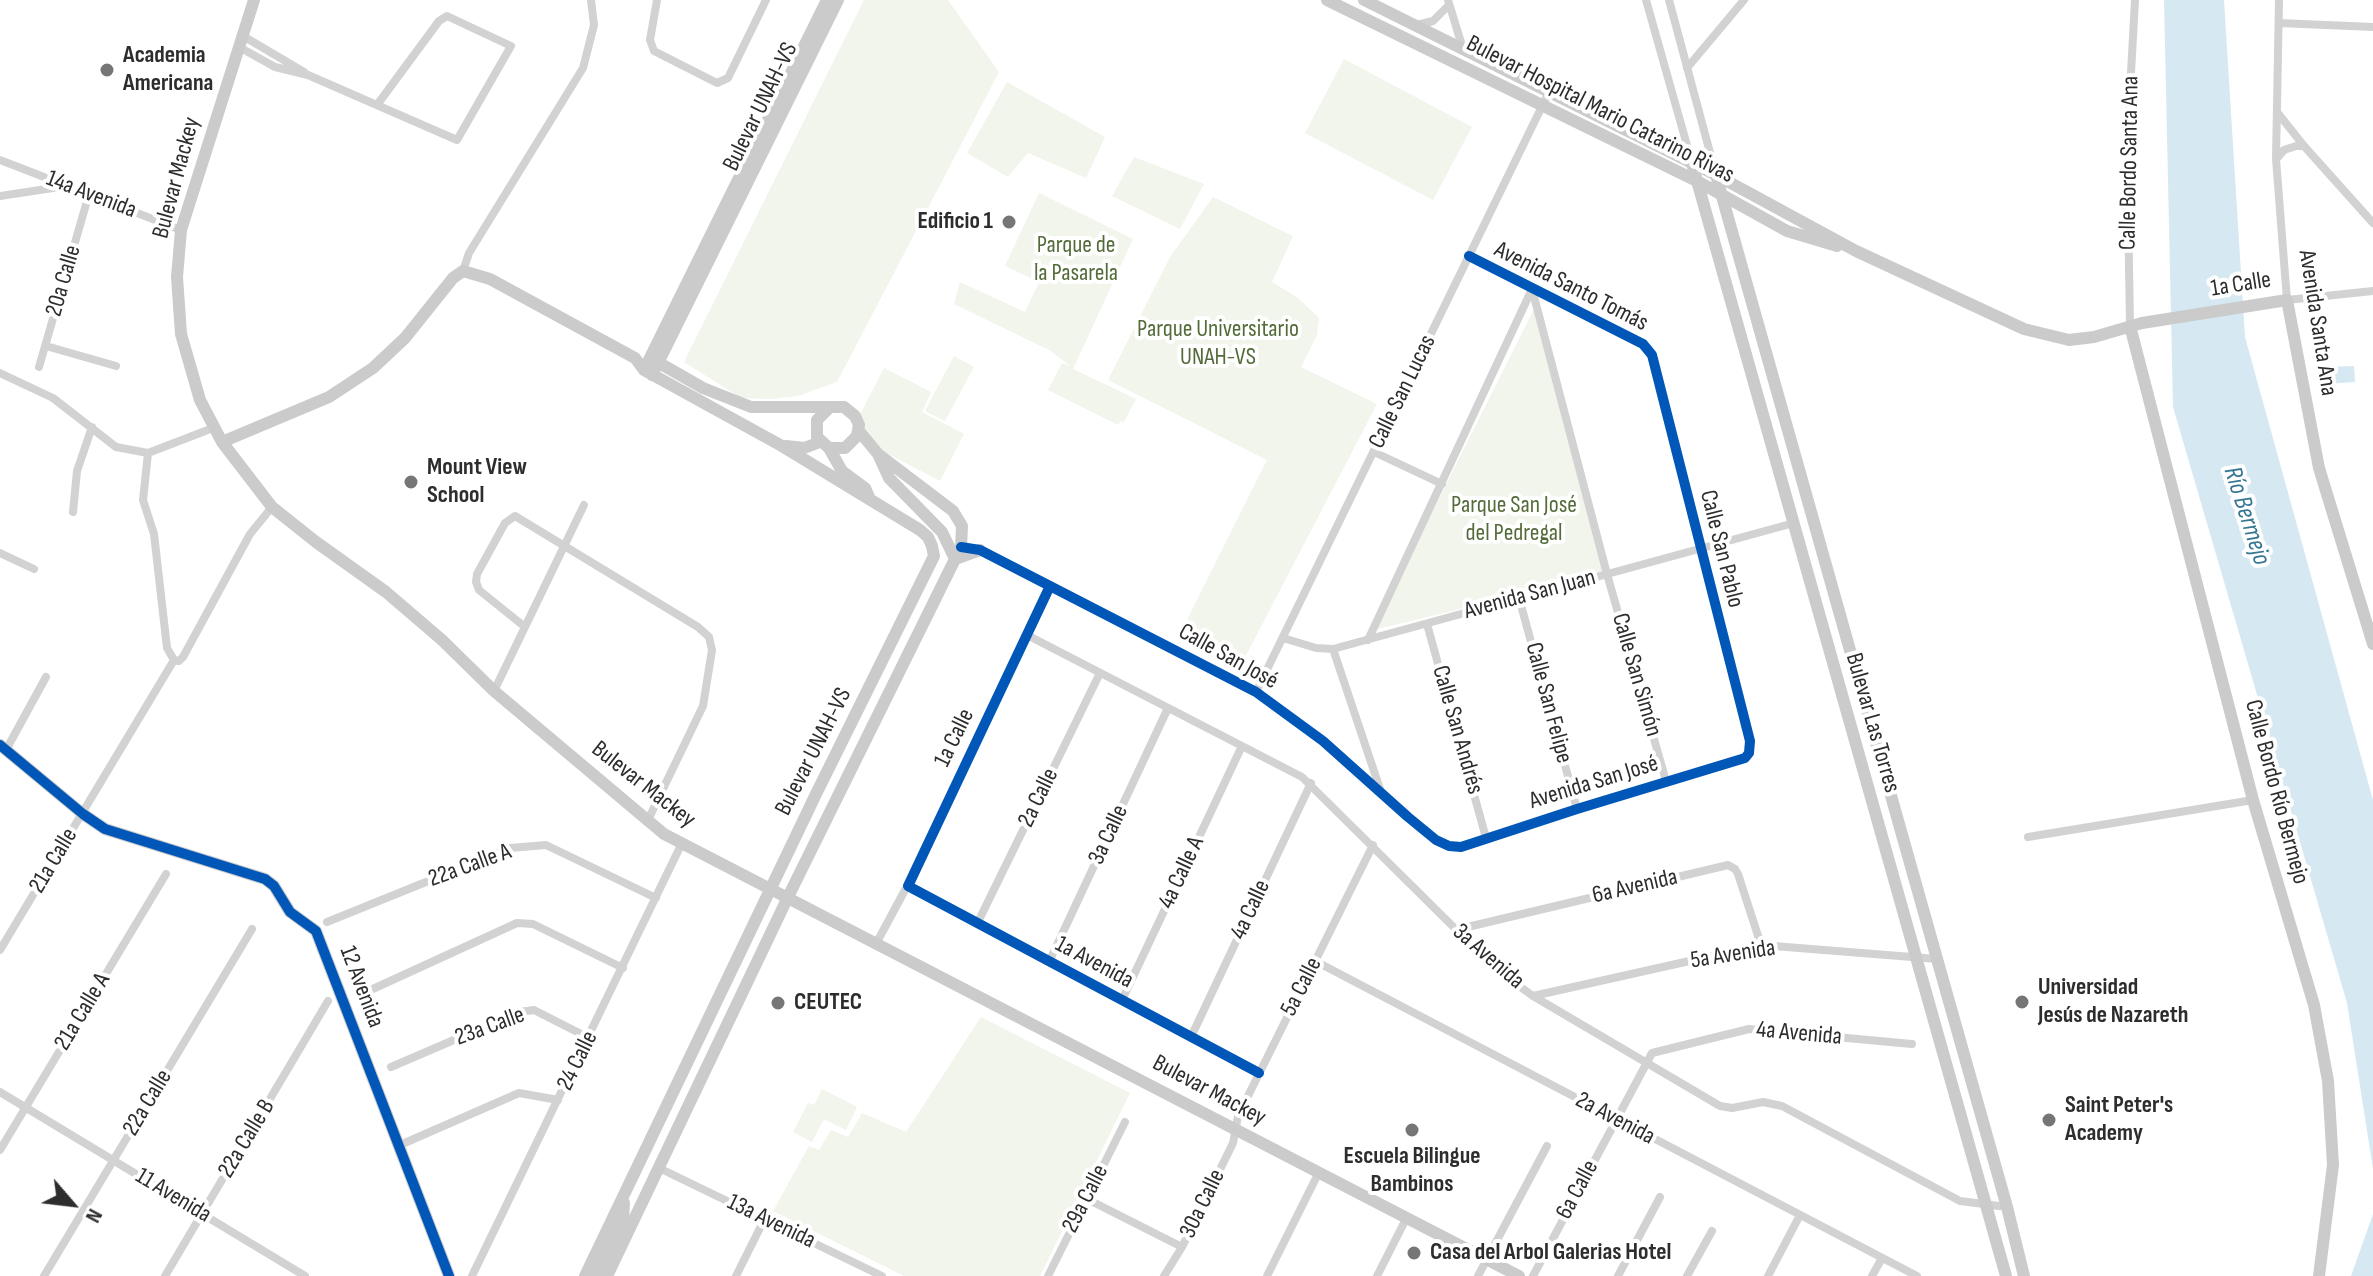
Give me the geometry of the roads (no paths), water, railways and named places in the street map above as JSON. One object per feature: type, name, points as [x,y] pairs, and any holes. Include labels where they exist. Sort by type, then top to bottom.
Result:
[{"type":"main road","name":"Bulevar Mackey","points":[[254,0],[181,230],[177,277],[181,334],[194,384],[213,428],[272,507],[386,592],[442,640],[494,691],[647,822],[681,845],[877,942],[1519,1276]]},
{"type":"main road","name":"Bulevar UNAH-VS","points":[[822,21],[827,0]]},
{"type":"main road","name":"Bulevar UNAH-VS","points":[[585,1276],[934,556],[928,537],[651,366],[822,21],[838,0]]},
{"type":"main road","name":"Bulevar Hospital Mario Catarino Rivas","points":[[1327,0],[1692,163],[1856,251],[2024,329],[2069,340],[2165,320]]},
{"type":"main road","name":"Bulevar Hospital Mario Catarino Rivas","points":[[1364,0],[1464,49],[1546,98],[1787,231],[1856,251]]},
{"type":"main road","name":"Bulevar Las Torres","points":[[1692,163],[2006,1276]]},
{"type":"main road","name":"Bulevar Las Torres","points":[[1716,175],[2024,1276]]},
{"type":"main road","points":[[222,442],[329,397],[373,368],[405,338],[453,278],[463,271],[490,279],[651,366],[751,407],[840,406],[848,409],[857,420],[859,431],[878,454],[953,511],[962,526],[958,553]]},
{"type":"main road","name":"1a Calle","points":[[2165,320],[2287,300]]},
{"type":"main road","name":"Avenida Santa Ana","points":[[2287,300],[2319,468],[2369,614],[2373,644]]},
{"type":"main road","name":"Calle Bordo Río Bermejo","points":[[2130,326],[2253,800],[2314,1005],[2328,1081],[2333,1165],[2319,1276]]},
{"type":"main road","points":[[829,408],[817,420],[816,431],[842,471],[865,488],[871,500]]},
{"type":"main road","points":[[782,446],[804,448],[825,445],[840,449],[850,445],[859,431]]},
{"type":"main road","points":[[878,454],[889,478],[942,532],[958,553]]},
{"type":"main road","points":[[958,553],[980,550]]},
{"type":"main road","name":"Bulevar UNAH-VS","points":[[607,1276],[788,897],[958,553]]},
{"type":"main road","name":"12 Avenida","points":[[2,748],[105,829],[265,879],[274,886],[290,912],[316,931],[449,1276]]},
{"type":"main road","points":[[596,1276],[623,1220],[624,1196]]},
{"type":"street","points":[[463,271],[469,253],[583,68],[594,25],[591,0]]},
{"type":"street","points":[[657,0],[650,40],[654,51],[717,83],[728,78],[766,0]]},
{"type":"street","points":[[1646,0],[1692,163]]},
{"type":"street","points":[[1669,0],[1716,175]]},
{"type":"street","points":[[1687,68],[1744,0]]},
{"type":"street","name":"Calle Bordo Santa Ana","points":[[2130,326],[2127,146],[2135,0]]},
{"type":"street","name":"Avenida Santa Ana","points":[[2279,0],[2276,159],[2287,300]]},
{"type":"street","points":[[1414,25],[1433,21],[1449,3]]},
{"type":"street","points":[[1449,3],[1464,49]]},
{"type":"street","points":[[241,42],[264,61],[308,75],[457,140],[511,46],[447,16],[439,21],[377,105]]},
{"type":"street","points":[[2279,23],[2373,27]]},
{"type":"street","points":[[241,42],[268,50],[308,75]]},
{"type":"street","points":[[264,61],[268,50]]},
{"type":"street","name":"Calle San Lucas","points":[[1256,692],[1546,98]]},
{"type":"street","points":[[2277,112],[2373,223]]},
{"type":"street","points":[[2276,159],[2284,150],[2304,146]]},
{"type":"street","name":"14a Avenida","points":[[0,160],[181,230]]},
{"type":"street","points":[[0,196],[67,186]]},
{"type":"street","name":"20a Calle","points":[[39,367],[89,194]]},
{"type":"street","name":"Avenida Santo Tomás","points":[[1469,256],[1643,344],[1652,355]]},
{"type":"street","points":[[1368,640],[1532,289]]},
{"type":"street","name":"Calle San Simón","points":[[1532,289],[1607,574],[1666,781]]},
{"type":"street","name":"1a Calle","points":[[2287,300],[2373,291]]},
{"type":"street","points":[[46,346],[116,366]]},
{"type":"street","name":"Calle San Pablo","points":[[1652,355],[1750,741],[1749,753]]},
{"type":"street","points":[[0,373],[53,398],[116,447],[148,453],[213,428]]},
{"type":"street","points":[[73,512],[77,471],[92,427]]},
{"type":"street","points":[[1374,452],[1442,484]]},
{"type":"street","points":[[148,453],[143,500],[154,534],[167,648],[174,660]]},
{"type":"street","points":[[494,691],[584,505]]},
{"type":"street","name":"21a Calle","points":[[0,950],[174,660],[179,661],[183,657],[250,534],[272,507]]},
{"type":"street","points":[[525,627],[479,590],[476,582],[477,574],[509,518],[515,516],[698,627],[711,644],[703,706],[647,822]]},
{"type":"street","name":"Avenida San Juan","points":[[1283,638],[1316,648],[1333,649],[1794,523]]},
{"type":"street","name":"Calle San José","points":[[980,550],[1256,692],[1323,741],[1436,840],[1449,846]]},
{"type":"street","points":[[0,553],[34,569]]},
{"type":"street","name":"1a Calle","points":[[877,942],[908,889],[908,883],[1050,586]]},
{"type":"street","name":"Calle San Felipe","points":[[1519,598],[1577,809]]},
{"type":"street","name":"Calle San Andrés","points":[[1427,624],[1486,838]]},
{"type":"street","name":"3a Avenida","points":[[1027,635],[1311,783],[1498,971],[1533,996],[1646,1063],[1720,1106],[1732,1108],[1763,1102],[1782,1106],[1960,1201],[2007,1207]]},
{"type":"street","points":[[1333,649],[1381,792]]},
{"type":"street","name":"2a Calle","points":[[977,924],[1100,673]]},
{"type":"street","points":[[2,748],[46,677]]},
{"type":"street","name":"3a Calle","points":[[1049,962],[1168,708]]},
{"type":"street","name":"4a Calle A","points":[[1122,1000],[1242,746]]},
{"type":"street","name":"Avenida San José","points":[[1449,846],[1461,847],[1745,758],[1749,753]]},
{"type":"street","name":"4a Calle","points":[[1191,1037],[1311,783]]},
{"type":"street","points":[[2028,837],[2253,800]]},
{"type":"street","name":"22a Calle A","points":[[327,922],[510,848],[546,845],[656,898]]},
{"type":"street","name":"24 Calle","points":[[472,1276],[681,845]]},
{"type":"street","name":"5a Calle","points":[[1235,1130],[1238,1116],[1373,845]]},
{"type":"street","name":"6a Avenida","points":[[1455,930],[1728,865],[1738,874],[1761,945]]},
{"type":"street","name":"21a Calle A","points":[[0,1150],[166,874]]},
{"type":"street","name":"1a Avenida","points":[[908,889],[1259,1073]]},
{"type":"street","points":[[364,993],[517,923],[533,924],[623,968]]},
{"type":"street","name":"22a Calle","points":[[44,1276],[252,929]]},
{"type":"street","name":"5a Avenida","points":[[1533,996],[1761,945],[1937,959]]},
{"type":"street","name":"2a Avenida","points":[[1315,961],[1917,1276]]},
{"type":"street","name":"22a Calle B","points":[[165,1276],[328,1001]]},
{"type":"street","name":"23a Calle","points":[[391,1067],[519,1012],[534,1010],[589,1038]]},
{"type":"street","name":"4a Avenida","points":[[1646,1063],[1658,1050],[1749,1029],[1912,1044]]},
{"type":"street","name":"6a Calle","points":[[1533,1276],[1646,1063]]},
{"type":"street","name":"11 Avenida","points":[[0,1092],[305,1276]]},
{"type":"street","points":[[400,1145],[519,1093],[558,1100]]},
{"type":"street","name":"29a Calle","points":[[1048,1276],[1125,1122]]},
{"type":"street","name":"30a Calle","points":[[1164,1276],[1182,1247],[1233,1143],[1235,1130]]},
{"type":"street","points":[[1478,1276],[1547,1146]]},
{"type":"street","name":"13a Avenida","points":[[659,1168],[882,1276]]},
{"type":"street","points":[[1267,1276],[1319,1172]]},
{"type":"street","points":[[1618,1276],[1660,1197]]},
{"type":"street","points":[[1087,1199],[1182,1247]]},
{"type":"street","points":[[1768,1276],[1800,1215]]},
{"type":"street","points":[[1377,1276],[1407,1217]]},
{"type":"street","points":[[736,1276],[764,1220]]},
{"type":"street","points":[[1687,1276],[1712,1231]]},
{"type":"street","points":[[1872,1276],[1882,1258]]},
{"type":"water","name":"Río Bermejo","points":[[2164,0],[2224,0],[2245,337],[2373,800],[2373,1169],[2347,1003],[2173,407]]},
{"type":"water","points":[[2354,366],[2355,382],[2327,384],[2326,367]]},
{"type":"water","points":[[2373,1214],[2373,1276],[2351,1276]]},
{"type":"place","name":"Academia Americana","points":[[107,70]]},
{"type":"place","name":"Edificio 1","points":[[1009,222]]},
{"type":"place","name":"Mount View School","points":[[411,482]]},
{"type":"place","name":"Universidad Jesús de Nazareth","points":[[2022,1002]]},
{"type":"place","name":"CEUTEC","points":[[778,1003]]},
{"type":"place","name":"Saint Peter's Academy","points":[[2049,1120]]},
{"type":"place","name":"Escuela Bilingue Bambinos","points":[[1412,1130]]},
{"type":"place","name":"Casa del Arbol Galerias Hotel","points":[[1414,1253]]},
{"type":"park label","name":"Parque de la Pasarela","points":[[1076,260]]},
{"type":"park label","name":"Parque Universitario UNAH-VS","points":[[1218,344]]},
{"type":"park label","name":"Parque San José del Pedregal","points":[[1514,520]]}]
